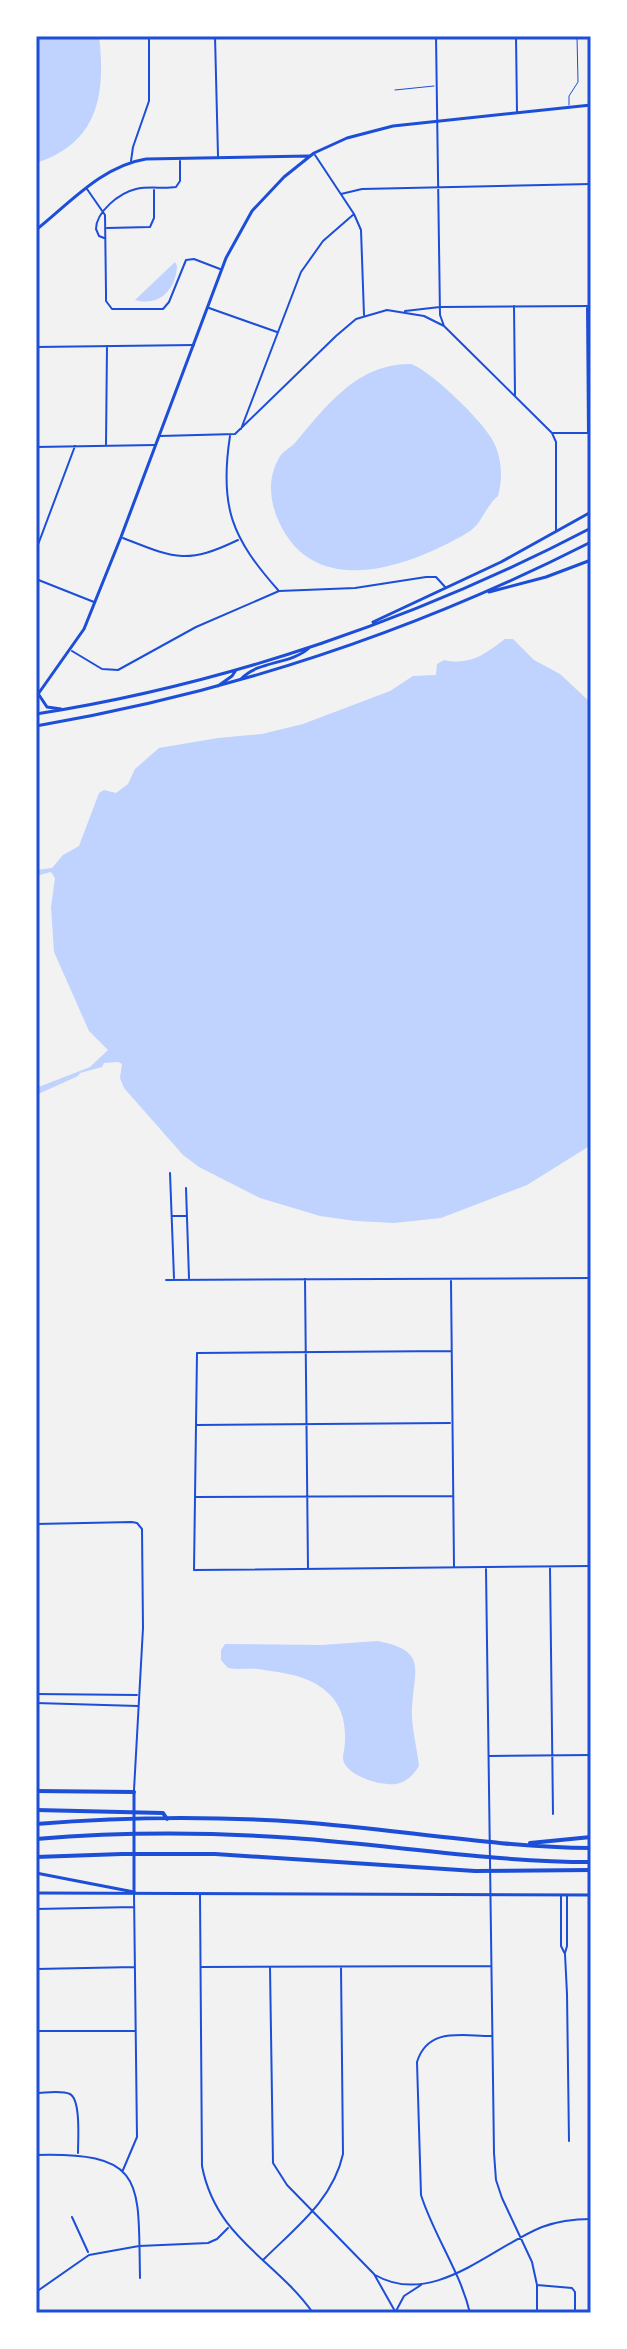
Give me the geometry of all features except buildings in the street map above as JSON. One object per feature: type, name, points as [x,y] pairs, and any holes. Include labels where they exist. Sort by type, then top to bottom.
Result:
[{"type":"highway","points":[[36,1791],[134,1792]]},
{"type":"highway","points":[[36,1810],[163,1813],[167,1819]]},
{"type":"highway","points":[[36,1824],[167,1819],[297,1822],[504,1844],[591,1848]]},
{"type":"highway","points":[[36,1839],[124,1834],[295,1838],[475,1857],[591,1862]]},
{"type":"highway","points":[[504,1844],[591,1837]]},
{"type":"highway","points":[[36,1857],[215,1854],[475,1871],[591,1870]]},
{"type":"main road","points":[[65,710],[47,707],[37,693],[71,651],[95,602],[222,270],[252,211],[309,156],[366,131],[591,105]]},
{"type":"main road","points":[[36,230],[108,171],[131,161],[309,156]]},
{"type":"main road","points":[[363,627],[404,605],[501,562],[591,512]]},
{"type":"main road","points":[[36,714],[165,688],[312,645],[457,591],[591,528]]},
{"type":"main road","points":[[36,726],[215,688],[370,638],[482,594],[591,542]]},
{"type":"main road","points":[[482,594],[523,584],[591,560]]},
{"type":"main road","points":[[239,681],[249,671],[301,654],[312,645]]},
{"type":"main road","points":[[215,688],[232,676],[236,669]]},
{"type":"main road","points":[[134,1792],[134,1892]]},
{"type":"main road","points":[[36,1873],[134,1892]]},
{"type":"main road","points":[[36,1893],[591,1895]]},
{"type":"street","points":[[131,161],[149,101],[149,36]]},
{"type":"street","points":[[215,36],[218,158]]},
{"type":"street","points":[[436,36],[440,307],[444,326]]},
{"type":"street","points":[[516,36],[517,113]]},
{"type":"street","points":[[314,153],[361,230],[364,316]]},
{"type":"street","points":[[106,238],[99,236],[97,218],[114,201],[133,190],[179,185],[180,158]]},
{"type":"street","points":[[341,194],[362,189],[591,184]]},
{"type":"street","points":[[106,228],[150,227],[154,218],[154,188]]},
{"type":"street","points":[[87,189],[104,211],[106,301],[112,309],[163,309],[169,302],[186,260],[194,259],[222,270]]},
{"type":"street","points":[[241,430],[277,332],[307,263],[323,241],[354,214]]},
{"type":"street","points":[[36,230],[36,364]]},
{"type":"street","points":[[514,306],[515,397]]},
{"type":"street","points":[[159,436],[230,435],[241,430],[336,336],[364,316],[387,310],[440,307],[589,306],[590,433],[552,433]]},
{"type":"street","points":[[208,308],[277,332]]},
{"type":"street","points":[[404,311],[444,326],[552,433],[556,442],[556,531]]},
{"type":"street","points":[[36,347],[195,345]]},
{"type":"street","points":[[106,445],[107,346]]},
{"type":"street","points":[[230,435],[227,498],[239,540],[251,560],[279,591]]},
{"type":"street","points":[[36,447],[156,445]]},
{"type":"street","points":[[36,550],[76,446]]},
{"type":"street","points":[[121,537],[180,557],[212,553],[239,540]]},
{"type":"street","points":[[71,651],[102,669],[118,670],[196,627],[279,591],[355,588],[426,577],[436,577],[446,588]]},
{"type":"street","points":[[36,579],[95,602]]},
{"type":"street","points":[[170,1173],[174,1279]]},
{"type":"street","points":[[186,1188],[189,1279]]},
{"type":"street","points":[[172,1216],[187,1216]]},
{"type":"street","points":[[305,1278],[308,1569]]},
{"type":"street","points":[[166,1280],[591,1278]]},
{"type":"street","points":[[451,1279],[454,1568]]},
{"type":"street","points":[[451,1351],[197,1353],[194,1570],[591,1566]]},
{"type":"street","points":[[195,1425],[452,1423]]},
{"type":"street","points":[[195,1497],[453,1496]]},
{"type":"street","points":[[36,1524],[132,1522],[142,1529],[143,1628],[134,1792]]},
{"type":"street","points":[[550,1567],[553,1814]]},
{"type":"street","points":[[486,1568],[496,2180],[532,2262],[537,2285],[537,2313]]},
{"type":"street","points":[[36,1694],[138,1695]]},
{"type":"street","points":[[36,1703],[138,1706]]},
{"type":"street","points":[[488,1756],[591,1755]]},
{"type":"street","points":[[123,2170],[137,2137],[134,1892]]},
{"type":"street","points":[[200,1895],[202,2166],[208,2189],[229,2227],[313,2313]]},
{"type":"street","points":[[561,1895],[561,1946],[565,1954]]},
{"type":"street","points":[[567,1895],[565,1954],[569,2141]]},
{"type":"street","points":[[36,1909],[134,1907]]},
{"type":"street","points":[[200,1967],[492,1966]]},
{"type":"street","points":[[36,1969],[135,1967]]},
{"type":"street","points":[[270,1967],[273,2163],[287,2185],[374,2274],[396,2313]]},
{"type":"street","points":[[262,2260],[313,2212],[332,2187],[343,2154],[341,1967]]},
{"type":"street","points":[[36,2031],[135,2031]]},
{"type":"street","points":[[470,2313],[457,2273],[421,2195],[417,2062],[427,2042],[438,2037],[492,2036]]},
{"type":"street","points":[[36,2093],[68,2093],[74,2097],[78,2154]]},
{"type":"street","points":[[36,2155],[78,2154],[111,2163],[123,2170],[137,2201],[140,2278]]},
{"type":"street","points":[[72,2217],[89,2255]]},
{"type":"street","points":[[396,2313],[404,2296],[421,2285],[457,2273],[521,2237],[557,2222],[591,2219]]},
{"type":"street","points":[[36,2292],[89,2255],[139,2246],[208,2243],[229,2227]]},
{"type":"street","points":[[374,2274],[401,2285],[421,2285]]},
{"type":"street","points":[[537,2285],[572,2288],[575,2292],[575,2313]]},
{"type":"lane","points":[[569,107],[569,96],[578,82],[577,36]]},
{"type":"lane","points":[[395,90],[437,86]]},
{"type":"water","points":[[36,36],[99,36],[101,78],[93,114],[85,130],[57,154],[36,163]]},
{"type":"water","points":[[175,262],[174,282],[165,294],[152,301],[135,300]]},
{"type":"water","points":[[411,364],[443,386],[488,432],[500,461],[498,496],[472,530],[419,556],[366,570],[341,569],[317,563],[296,548],[280,524],[272,500],[271,484],[278,460],[342,391],[373,371]]},
{"type":"water","points":[[505,639],[513,639],[534,660],[560,674],[591,703],[591,1145],[527,1185],[441,1218],[394,1223],[356,1221],[320,1216],[260,1198],[199,1167],[183,1155],[124,1088],[120,1078],[122,1064],[118,1062],[104,1063],[102,1067],[80,1073],[36,1095],[36,1088],[90,1067],[108,1050],[89,1031],[54,952],[51,907],[55,878],[51,872],[36,876],[36,870],[52,868],[63,855],[79,846],[99,793],[104,790],[116,793],[128,784],[135,769],[159,748],[262,734],[303,724],[390,691],[413,676],[436,675],[437,664],[444,660],[469,660]]},
{"type":"water","points":[[378,1641],[405,1650],[414,1664],[412,1715],[419,1766],[409,1778],[396,1784],[365,1779],[346,1765],[343,1759],[343,1718],[333,1699],[322,1688],[308,1680],[283,1673],[228,1668],[221,1660],[221,1650],[225,1644],[321,1645]]}]
